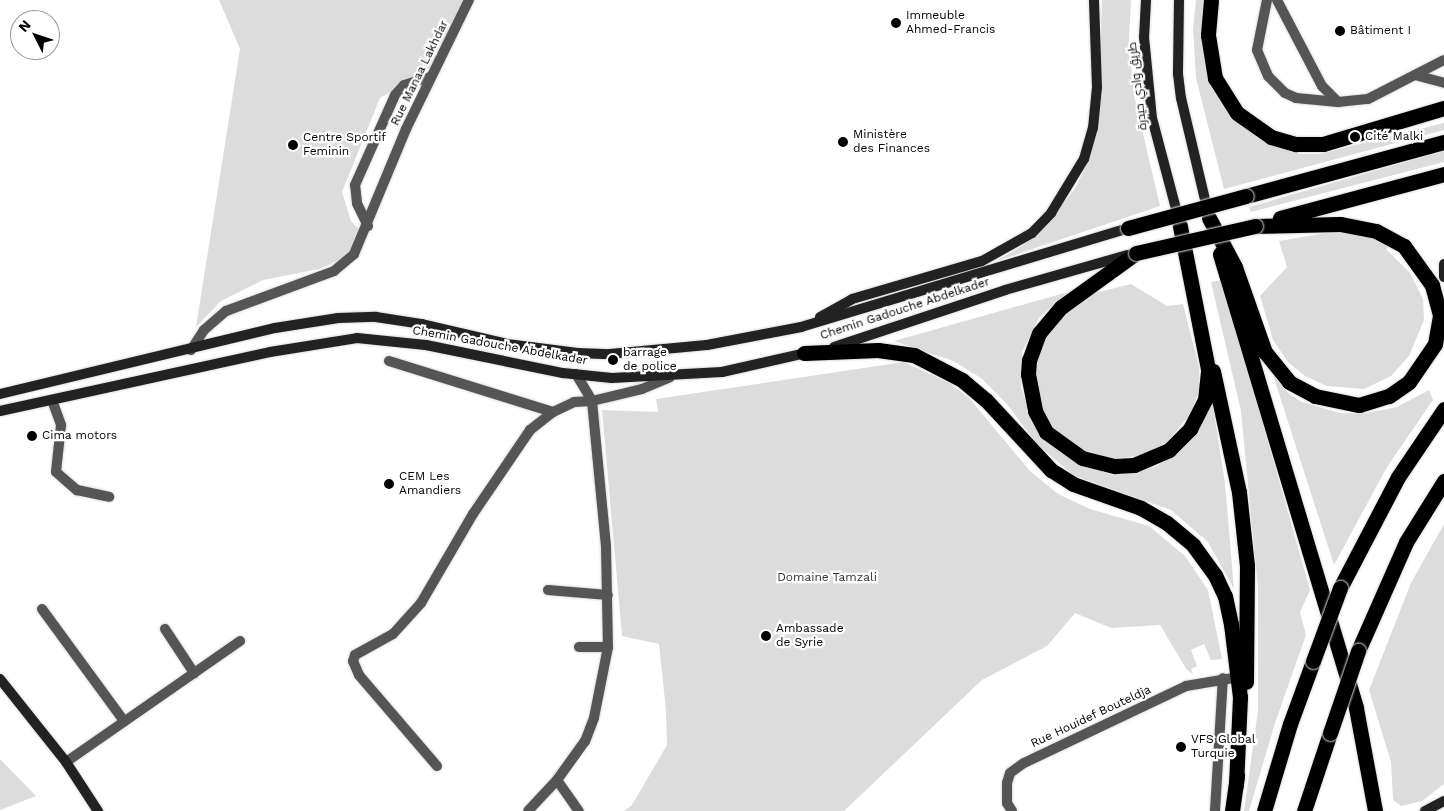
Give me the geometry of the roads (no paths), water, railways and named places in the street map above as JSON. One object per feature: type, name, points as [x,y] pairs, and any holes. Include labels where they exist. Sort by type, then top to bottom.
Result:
[{"type":"highway","points":[[1210,0],[1209,53],[1215,78],[1237,113],[1271,137],[1296,144],[1323,144],[1444,108]]},
{"type":"highway","points":[[1128,228],[1444,142]]},
{"type":"highway","points":[[1180,226],[1208,369],[1205,400],[1190,429],[1169,450],[1134,465],[1114,466],[1082,458],[1046,432],[1035,411],[1028,374],[1029,360],[1039,333],[1060,307],[1136,253],[1254,226],[1444,174]]},
{"type":"highway","points":[[1209,218],[1235,267],[1265,352],[1281,375],[1300,390],[1343,404],[1359,404],[1389,396],[1401,390],[1418,371],[1440,330],[1438,304],[1440,281],[1404,246],[1376,231],[1324,222],[1254,226]]},
{"type":"highway","points":[[1209,218],[1356,708],[1375,811]]},
{"type":"highway","points":[[1180,226],[1239,492],[1247,566],[1249,655],[1232,811]]},
{"type":"highway","points":[[804,353],[878,350],[914,355],[962,380],[986,400],[1051,470],[1074,484],[1141,508],[1167,523],[1193,545],[1215,575],[1225,596],[1239,677],[1236,785]]},
{"type":"highway","points":[[1264,811],[1290,724],[1340,588],[1377,513],[1441,412]]},
{"type":"highway","points":[[1304,811],[1358,651],[1402,550],[1444,481]]},
{"type":"main road","points":[[801,327],[852,299],[982,261],[1032,234],[1051,213],[1084,159],[1093,128],[1097,87],[1094,0]]},
{"type":"main road","name":"طريق وادي حيدرة","points":[[1146,0],[1144,37],[1152,118],[1180,226]]},
{"type":"main road","points":[[1179,0],[1178,65],[1181,98],[1209,218]]},
{"type":"main road","name":"Chemin Gadouche Abdelkader","points":[[0,394],[191,350],[275,328],[338,318],[376,317],[422,324],[507,344],[610,354],[707,344],[801,327],[1128,228]]},
{"type":"main road","name":"Chemin Gadouche Abdelkader","points":[[0,411],[270,352],[357,338],[426,345],[576,374],[612,378],[670,377],[722,372],[844,345],[1005,290],[1136,253]]},
{"type":"main road","points":[[1440,281],[1444,264]]},
{"type":"main road","points":[[1440,330],[1444,346]]},
{"type":"main road","points":[[0,679],[66,762],[98,811]]},
{"type":"main road","points":[[1425,811],[1444,801]]},
{"type":"street","name":"Rue Manaa Lakhdar","points":[[191,350],[204,330],[226,311],[334,271],[354,254],[368,226],[402,137],[469,0]]},
{"type":"street","points":[[1268,0],[1284,17]]},
{"type":"street","points":[[1268,0],[1258,50],[1268,76],[1285,93],[1296,98],[1338,102],[1368,99],[1444,60]]},
{"type":"street","points":[[1277,0],[1284,17],[1322,86],[1338,102]]},
{"type":"street","points":[[1415,76],[1444,83]]},
{"type":"street","points":[[368,226],[357,203],[355,185],[395,94],[404,85],[431,77]]},
{"type":"street","points":[[390,361],[553,412]]},
{"type":"street","points":[[528,811],[557,780],[585,741],[594,718],[608,647],[608,595],[592,401],[576,374]]},
{"type":"street","points":[[437,766],[359,675],[353,661],[355,655],[393,634],[421,603],[473,514],[530,430],[553,412],[574,402],[592,401],[642,389],[670,377]]},
{"type":"street","points":[[52,400],[61,425],[56,472],[77,490],[109,497]]},
{"type":"street","points":[[548,590],[608,595]]},
{"type":"street","points":[[42,609],[124,721]]},
{"type":"street","points":[[165,629],[194,673]]},
{"type":"street","points":[[66,762],[240,641]]},
{"type":"street","points":[[579,647],[608,647]]},
{"type":"street","name":"Rue Houidef Bouteldja","points":[[1012,811],[1007,803],[1007,783],[1010,772],[1024,762],[1186,686],[1223,678],[1239,677]]},
{"type":"street","points":[[1215,811],[1223,678]]},
{"type":"street","points":[[557,780],[579,811]]},
{"type":"place","name":"Immeuble Ahmed-Francis","points":[[896,23]]},
{"type":"place","name":"Bâtiment I","points":[[1340,31]]},
{"type":"place","name":"Cité Malki","points":[[1355,137]]},
{"type":"place","name":"Ministère des Finances","points":[[843,142]]},
{"type":"place","name":"Centre Sportif Feminin","points":[[293,145]]},
{"type":"place","name":"barrage de police","points":[[613,360]]},
{"type":"place","name":"Cima motors","points":[[32,436]]},
{"type":"place","name":"CEM Les Amandiers","points":[[389,484]]},
{"type":"place","name":"Ambassade de Syrie","points":[[766,636]]},
{"type":"place","name":"VFS Global Turquie","points":[[1181,747]]},
{"type":"park label","name":"Domaine Tamzali","points":[[827,578]]}]
